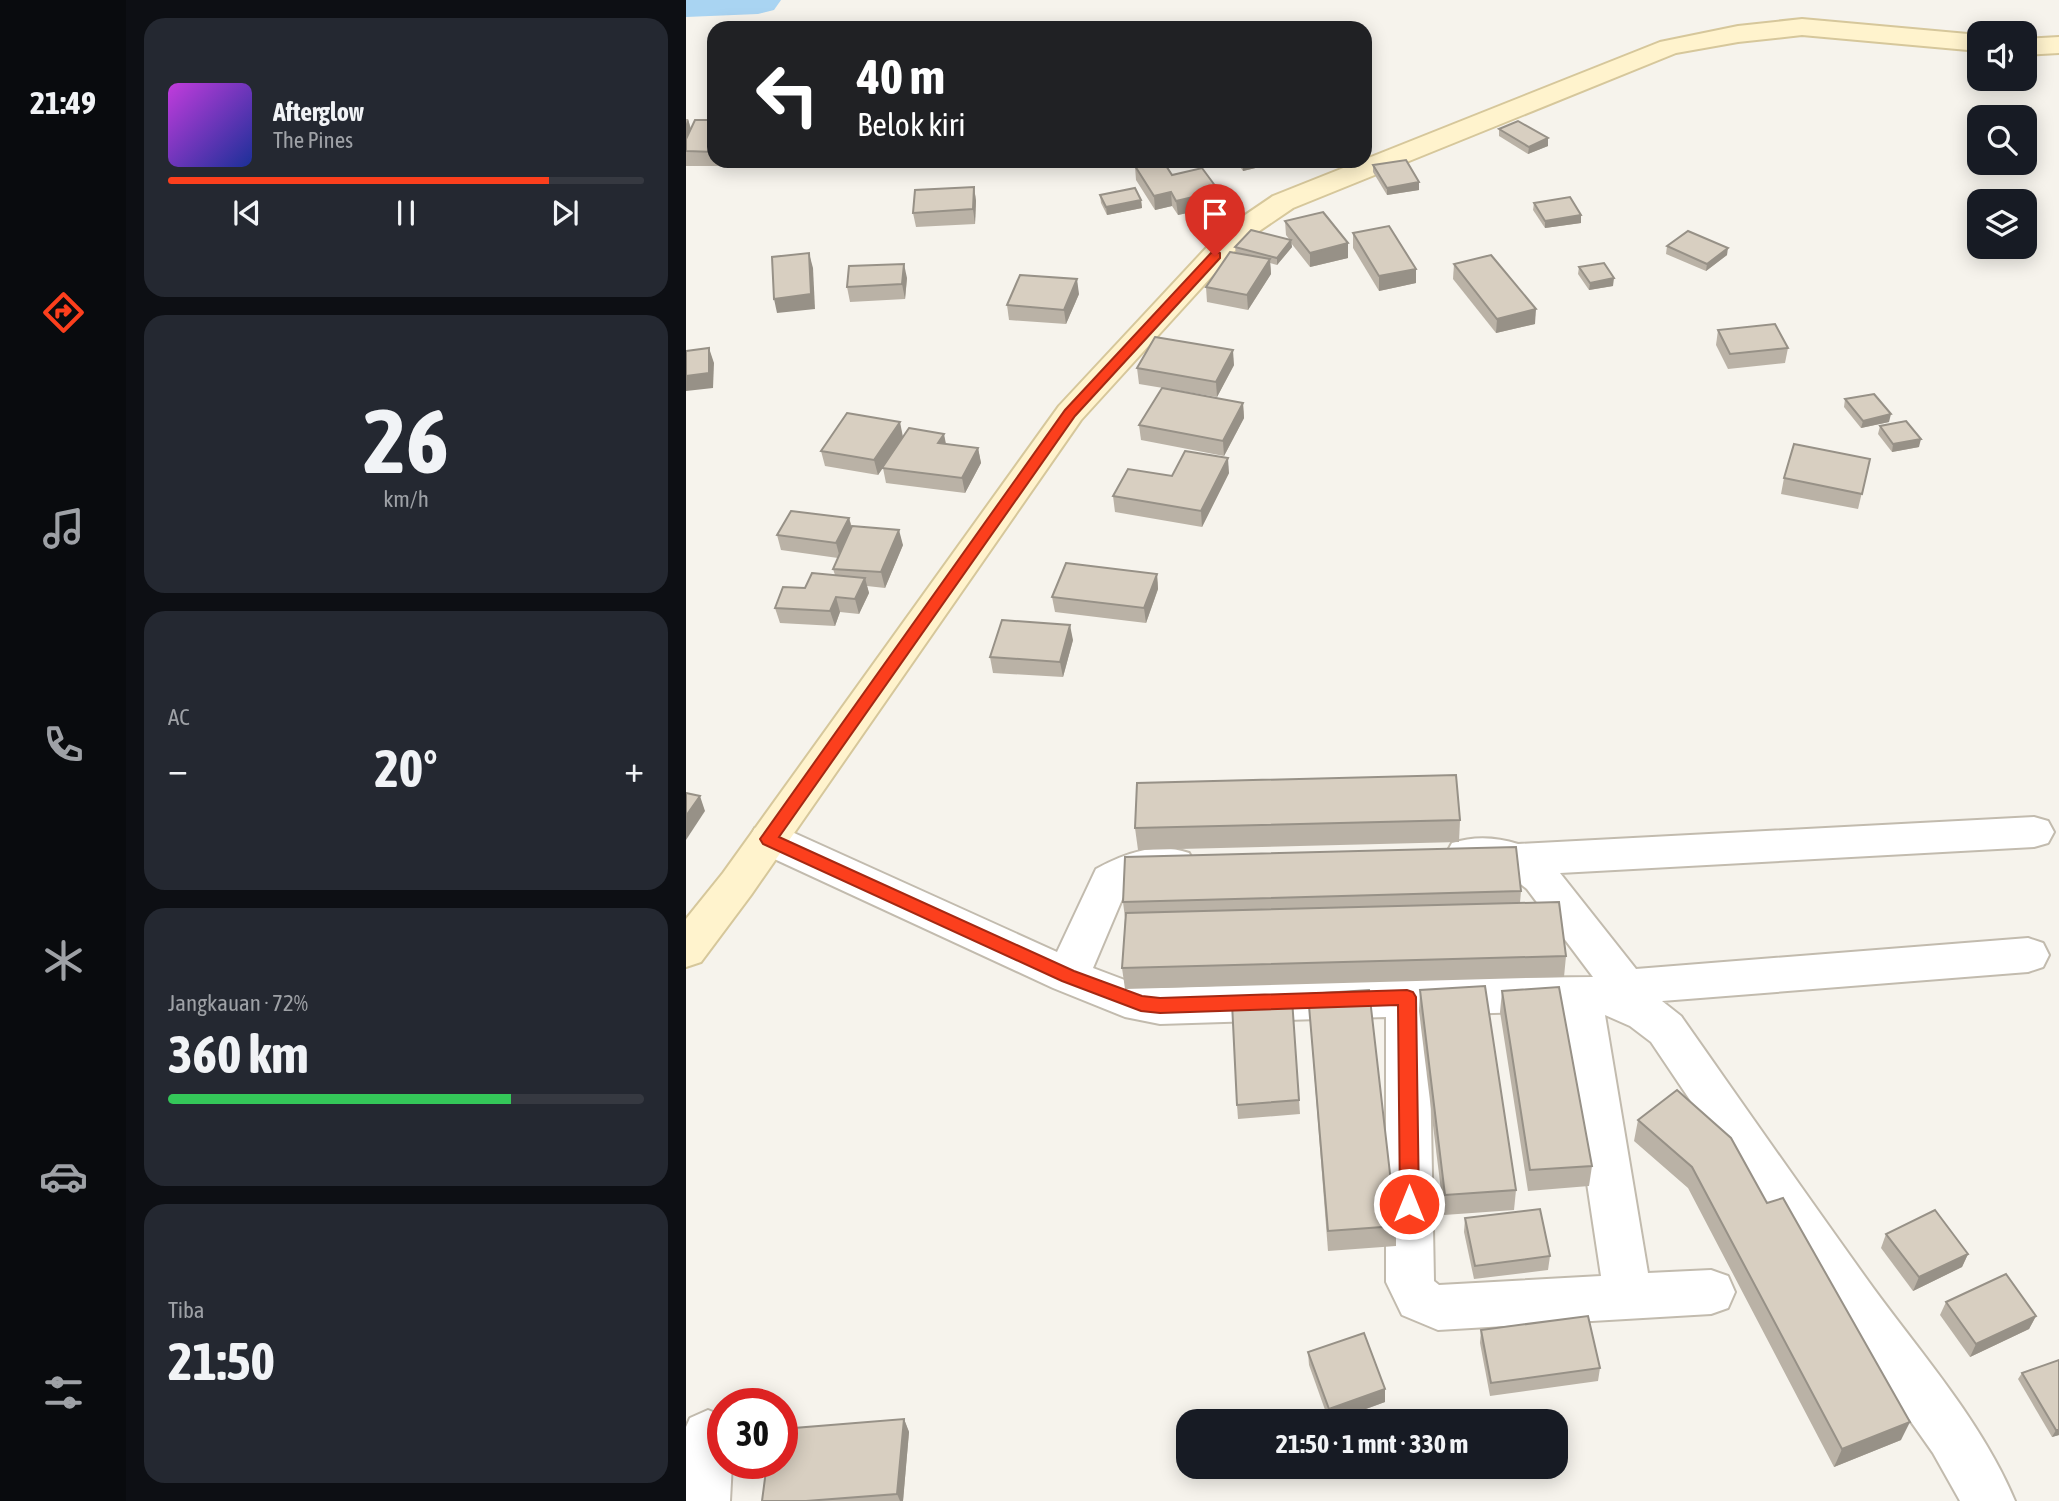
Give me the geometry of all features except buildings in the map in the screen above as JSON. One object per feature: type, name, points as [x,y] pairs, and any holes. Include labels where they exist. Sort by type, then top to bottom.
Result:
[{"type":"street","points":[[1372,166],[1669,47],[1738,34],[1802,27],[1967,42]]},
{"type":"street","points":[[2037,46],[2059,45]]},
{"type":"street","points":[[686,950],[769,839],[1070,413],[1233,236],[1283,202],[1368,168]]},
{"type":"street","points":[[1518,860],[2034,832]]},
{"type":"street","points":[[769,839],[1068,976],[1125,999],[1160,1006],[1580,993],[1633,998],[2028,955]]},
{"type":"street","points":[[1428,856],[1496,853],[1518,860],[1541,878],[1633,998],[1665,1029],[1951,1436],[1989,1501]]},
{"type":"street","points":[[1068,976],[1113,877],[1142,865],[1210,863]]},
{"type":"street","points":[[1580,993],[1628,1297]]},
{"type":"street","points":[[1407,997],[1410,1282],[1416,1296],[1430,1307],[1438,1308],[1712,1292]]},
{"type":"street","points":[[704,1501],[707,1452]]},
{"type":"waterway","points":[[686,3],[758,0]]},
{"type":"route","points":[[1215,256],[1070,413],[769,839],[1068,976],[1141,1003],[1160,1006],[1407,997],[1409,1204]]}]
